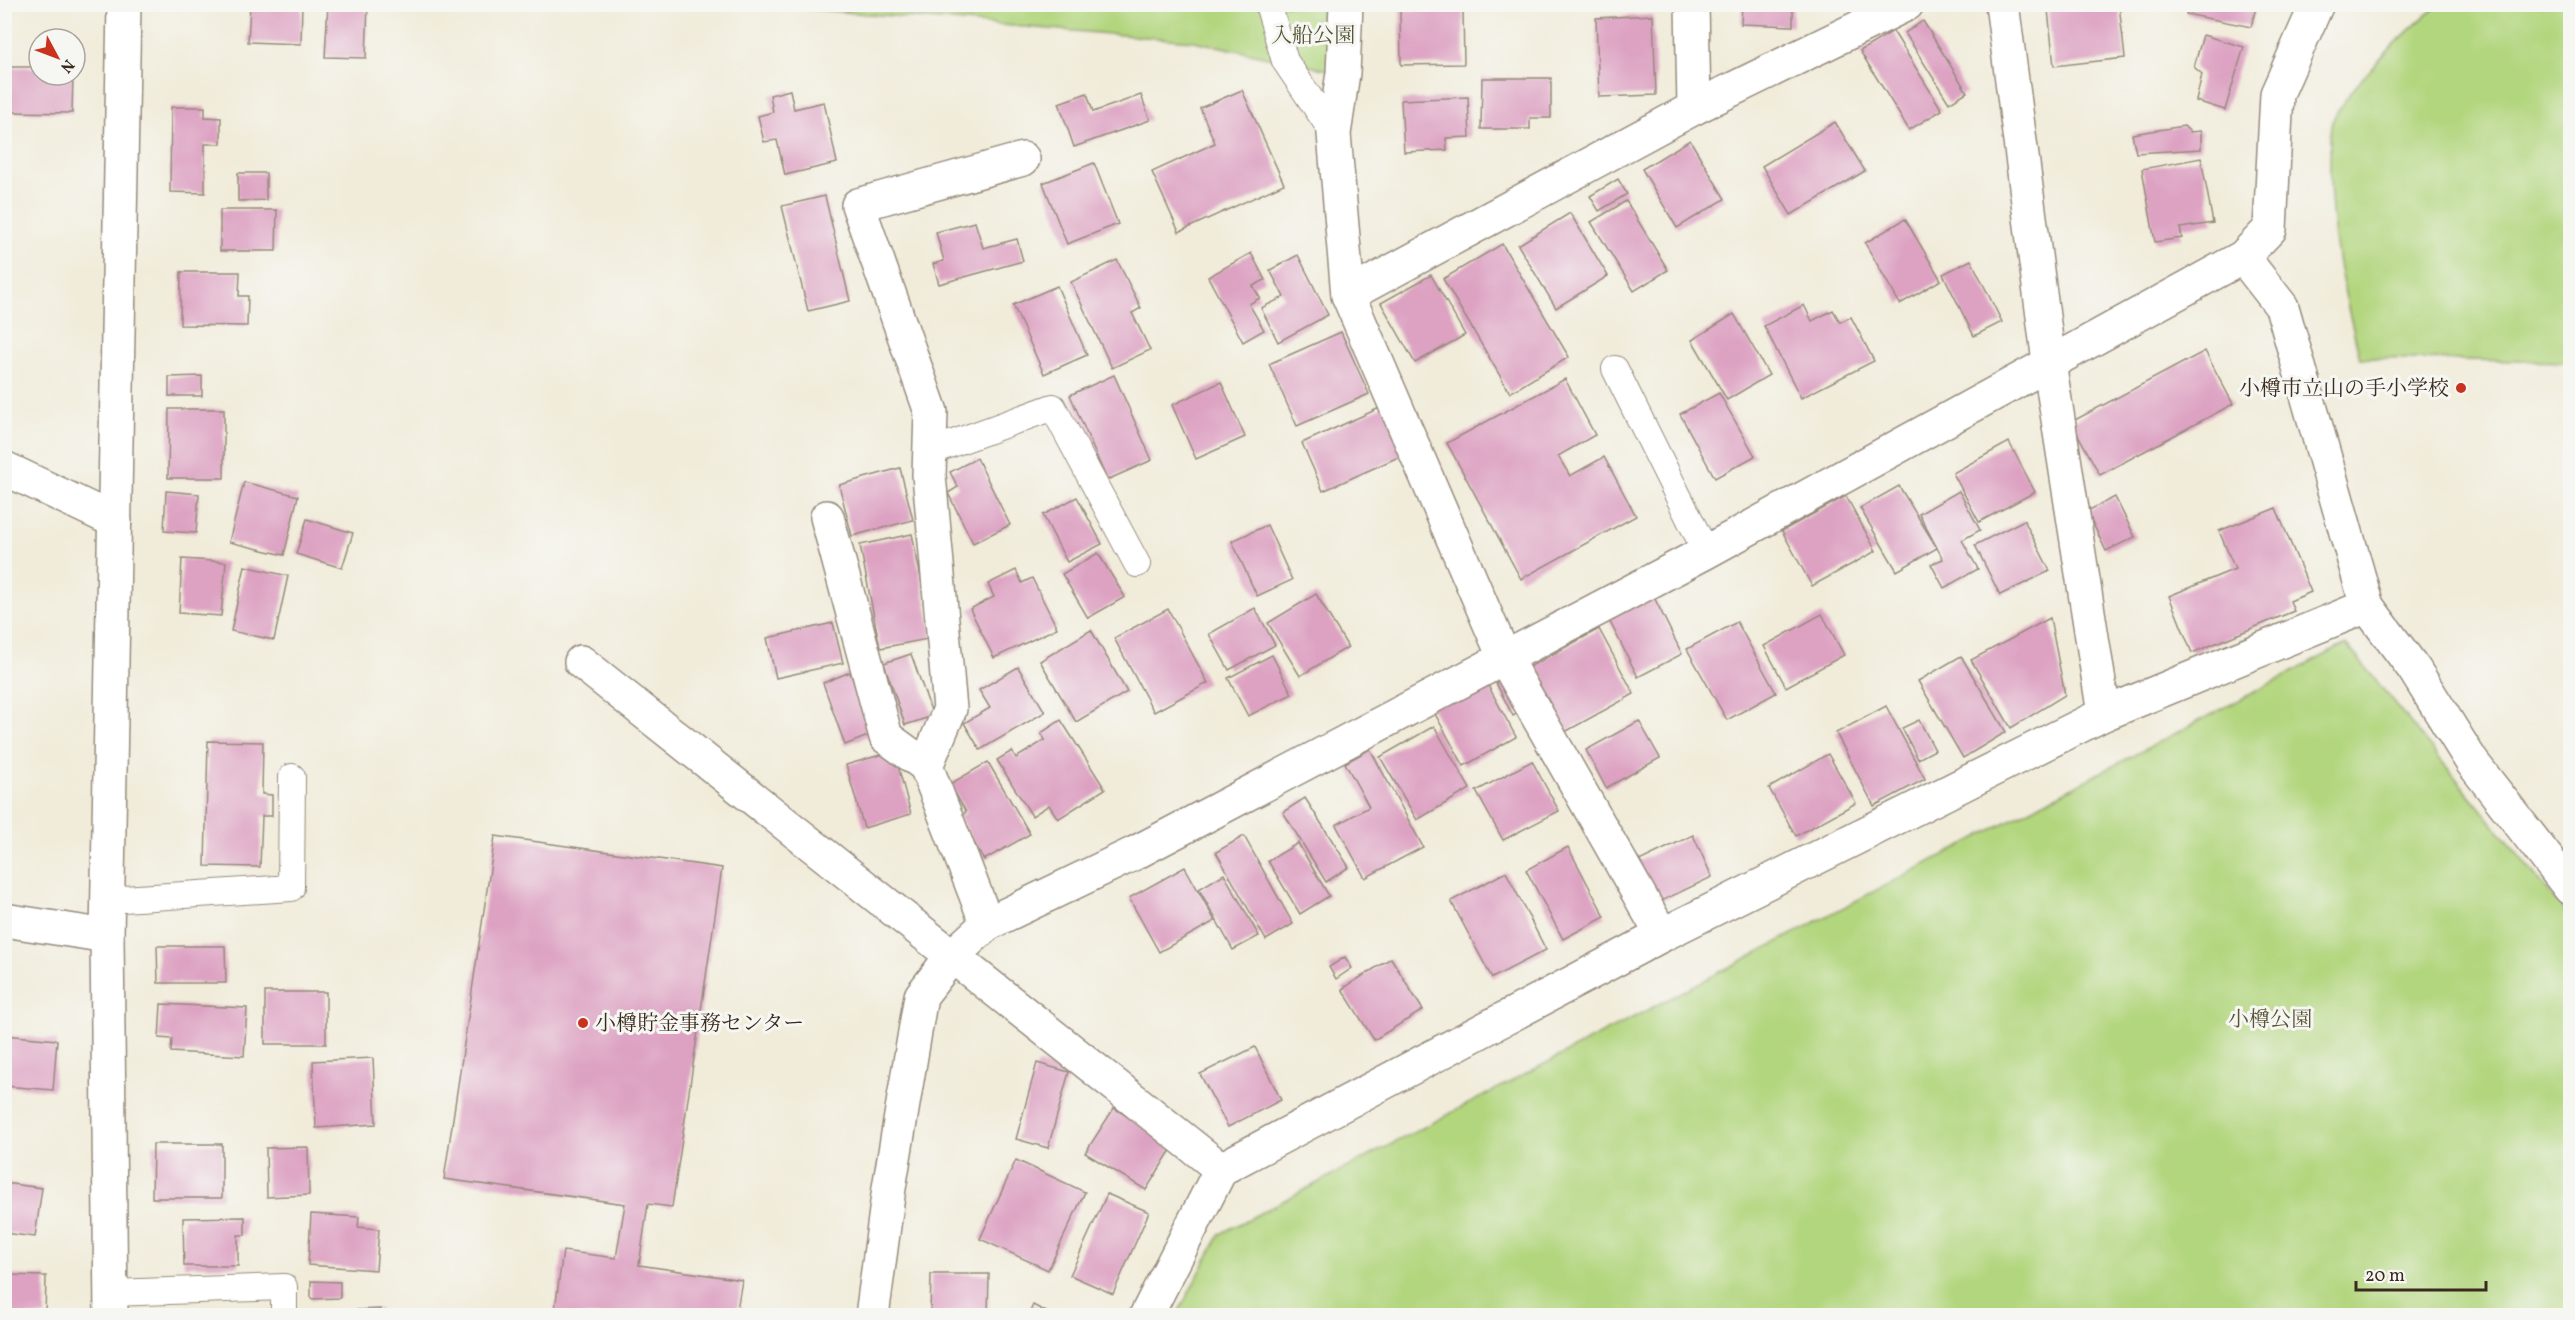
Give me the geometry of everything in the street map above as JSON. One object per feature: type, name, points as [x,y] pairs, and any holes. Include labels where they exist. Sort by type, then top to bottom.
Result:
[{"type":"street","points":[[111,1304],[107,936],[124,4]]},
{"type":"street","points":[[1346,4],[1343,73],[1334,134],[1348,295],[1504,657],[1662,936]]},
{"type":"street","points":[[1692,4],[1694,108]]},
{"type":"street","points":[[1348,295],[1694,108],[1907,4]]},
{"type":"street","points":[[2002,4],[2049,362],[2104,714]]},
{"type":"street","points":[[872,1316],[889,1188],[921,996],[951,957],[987,924],[1135,853],[1706,552],[2243,257],[2270,229],[2277,94],[2317,4]]},
{"type":"street","points":[[926,766],[950,709],[929,475],[931,412],[858,205],[1023,159]]},
{"type":"street","points":[[2243,257],[2282,307],[2367,606],[2414,669],[2472,762],[2571,888]]},
{"type":"street","points":[[4,468],[115,521]]},
{"type":"street","points":[[826,517],[886,737],[926,766],[987,924]]},
{"type":"street","points":[[1146,1316],[1221,1169],[1662,936],[2104,714],[2367,606]]},
{"type":"street","points":[[581,662],[1221,1169]]},
{"type":"street","points":[[4,920],[107,936]]},
{"type":"lane","points":[[1268,4],[1285,61],[1334,134]]},
{"type":"lane","points":[[1615,369],[1706,552]]},
{"type":"lane","points":[[929,452],[1053,407],[1137,564]]},
{"type":"lane","points":[[108,900],[291,888],[292,777]]},
{"type":"lane","points":[[111,1304],[284,1287],[284,1316]]},
{"type":"green space","name":"入船公園","points":[[760,5],[1344,5],[1343,73],[1194,41]]},
{"type":"green space","points":[[2440,5],[2570,5],[2570,362],[2360,358],[2343,286],[2335,237],[2330,188],[2331,126],[2346,98],[2378,61],[2396,42]]},
{"type":"green space","name":"小樽公園","points":[[2346,644],[2570,918],[2570,1315],[1177,1315],[1220,1234]]},
{"type":"building","points":[[250,4],[302,4],[301,44],[248,42]]},
{"type":"building","points":[[328,4],[368,4],[366,58],[325,57]]},
{"type":"building","points":[[1742,4],[1793,4],[1793,26],[1741,24]]},
{"type":"building","points":[[2096,4],[2119,4],[2125,58],[2054,66],[2048,10]]},
{"type":"building","points":[[2188,4],[2257,4],[2251,27],[2186,14]]},
{"type":"building","points":[[1463,9],[1464,64],[1401,65],[1400,10]]},
{"type":"building","points":[[1653,15],[1656,95],[1599,97],[1596,18]]},
{"type":"building","points":[[1923,21],[1967,92],[1949,103],[1905,33]]},
{"type":"building","points":[[1893,31],[1942,110],[1909,130],[1860,51]]},
{"type":"building","points":[[2203,35],[2244,47],[2225,110],[2196,101],[2202,74],[2194,67]]},
{"type":"building","points":[[8,67],[27,67],[27,87],[73,87],[72,113],[7,112]]},
{"type":"building","points":[[1482,78],[1551,78],[1551,118],[1530,118],[1530,129],[1481,129]]},
{"type":"building","points":[[790,90],[794,109],[824,102],[837,163],[785,175],[777,140],[764,142],[758,116],[773,112],[770,95]]},
{"type":"building","points":[[1242,90],[1284,184],[1179,232],[1152,172],[1215,143],[1200,108]]},
{"type":"building","points":[[1087,93],[1093,112],[1141,95],[1150,120],[1074,147],[1059,103]]},
{"type":"building","points":[[1468,97],[1470,137],[1446,138],[1447,150],[1404,152],[1401,100]]},
{"type":"building","points":[[171,107],[205,107],[205,117],[221,118],[221,144],[205,144],[205,193],[170,192]]},
{"type":"building","points":[[1835,122],[1865,171],[1791,215],[1762,166]]},
{"type":"building","points":[[2184,126],[2190,132],[2201,131],[2201,149],[2136,153],[2132,134]]},
{"type":"building","points":[[1690,140],[1725,199],[1677,228],[1642,169]]},
{"type":"building","points":[[2201,158],[2213,223],[2180,228],[2182,238],[2155,242],[2142,169]]},
{"type":"building","points":[[1094,163],[1118,224],[1067,244],[1043,183]]},
{"type":"building","points":[[238,173],[266,173],[266,200],[238,201]]},
{"type":"building","points":[[1618,179],[1627,194],[1599,211],[1590,196]]},
{"type":"building","points":[[825,196],[850,301],[808,311],[782,206]]},
{"type":"building","points":[[1626,201],[1668,270],[1634,291],[1591,222]]},
{"type":"building","points":[[220,210],[277,210],[276,251],[220,251]]},
{"type":"building","points":[[1570,213],[1608,276],[1556,308],[1518,245]]},
{"type":"building","points":[[1905,219],[1941,280],[1900,304],[1865,243]]},
{"type":"building","points":[[975,222],[983,248],[1017,239],[1023,261],[939,284],[933,264],[944,261],[936,232]]},
{"type":"building","points":[[1502,244],[1569,357],[1510,393],[1443,279]]},
{"type":"building","points":[[1251,253],[1265,280],[1253,286],[1260,298],[1249,304],[1264,330],[1243,342],[1208,277]]},
{"type":"building","points":[[1298,255],[1328,315],[1278,342],[1261,308],[1284,297],[1270,270]]},
{"type":"building","points":[[1117,260],[1141,308],[1132,313],[1150,350],[1112,368],[1071,282]]},
{"type":"building","points":[[1971,260],[2002,322],[1974,336],[1943,274]]},
{"type":"building","points":[[181,272],[240,272],[239,296],[248,296],[247,326],[180,325]]},
{"type":"building","points":[[1431,275],[1465,335],[1415,363],[1381,303]]},
{"type":"building","points":[[1057,286],[1087,355],[1044,374],[1013,305]]},
{"type":"building","points":[[1804,305],[1812,321],[1833,310],[1840,322],[1851,317],[1874,361],[1801,398],[1764,326]]},
{"type":"building","points":[[1734,314],[1769,375],[1727,400],[1692,340]]},
{"type":"building","points":[[1341,332],[1369,394],[1297,426],[1269,364]]},
{"type":"building","points":[[2205,351],[2233,404],[2100,475],[2071,422]]},
{"type":"building","points":[[1114,375],[1152,460],[1107,480],[1070,395]]},
{"type":"building","points":[[202,376],[202,396],[169,396],[169,377]]},
{"type":"building","points":[[1565,379],[1595,435],[1558,456],[1570,476],[1604,457],[1636,516],[1521,579],[1447,443]]},
{"type":"building","points":[[1221,382],[1245,437],[1196,459],[1172,405]]},
{"type":"building","points":[[1719,393],[1755,456],[1715,478],[1680,414]]},
{"type":"building","points":[[1384,406],[1405,454],[1323,491],[1302,443]]},
{"type":"building","points":[[169,409],[224,409],[224,478],[168,478]]},
{"type":"building","points":[[2009,442],[2035,492],[1979,522],[1953,473]]},
{"type":"building","points":[[977,458],[1010,525],[973,543],[948,493],[958,487],[950,472]]},
{"type":"building","points":[[900,468],[913,520],[852,536],[839,485]]},
{"type":"building","points":[[244,482],[298,496],[284,555],[229,542]]},
{"type":"building","points":[[1899,486],[1937,548],[1897,571],[1860,508]]},
{"type":"building","points":[[166,491],[199,494],[196,533],[164,531]]},
{"type":"building","points":[[1959,491],[1980,530],[1962,540],[1978,569],[1944,588],[1931,564],[1943,559],[1919,514]]},
{"type":"building","points":[[1846,496],[1876,551],[1812,586],[1782,531]]},
{"type":"building","points":[[1077,497],[1102,544],[1067,562],[1043,515]]},
{"type":"building","points":[[2115,497],[2135,537],[2106,551],[2087,511]]},
{"type":"building","points":[[2276,508],[2311,592],[2290,601],[2294,611],[2192,653],[2169,596],[2235,569],[2219,531]]},
{"type":"building","points":[[307,519],[353,533],[342,568],[296,554]]},
{"type":"building","points":[[2024,520],[2050,571],[2000,595],[1975,545]]},
{"type":"building","points":[[1267,525],[1292,580],[1257,596],[1232,541]]},
{"type":"building","points":[[912,534],[933,638],[880,648],[860,545]]},
{"type":"building","points":[[1098,553],[1125,597],[1088,618],[1062,574]]},
{"type":"building","points":[[182,559],[226,562],[221,616],[179,613]]},
{"type":"building","points":[[245,566],[288,576],[274,640],[231,631]]},
{"type":"building","points":[[1016,570],[1022,583],[1032,578],[1057,628],[994,658],[970,609],[994,597],[988,584]]},
{"type":"building","points":[[1316,594],[1348,647],[1300,676],[1268,623]]},
{"type":"building","points":[[1653,595],[1682,654],[1638,677],[1608,618]]},
{"type":"building","points":[[1255,608],[1275,645],[1229,670],[1209,634]]},
{"type":"building","points":[[1168,609],[1208,683],[1154,712],[1114,638]]},
{"type":"building","points":[[1822,614],[1844,655],[1786,687],[1764,646]]},
{"type":"building","points":[[2050,618],[2065,695],[2011,728],[1971,660]]},
{"type":"building","points":[[1737,622],[1776,693],[1727,720],[1687,649]]},
{"type":"building","points":[[833,623],[843,663],[776,678],[767,638]]},
{"type":"building","points":[[1599,629],[1634,694],[1565,732],[1529,667]]},
{"type":"building","points":[[1091,630],[1127,692],[1076,722],[1040,661]]},
{"type":"building","points":[[911,654],[933,716],[905,725],[884,663]]},
{"type":"building","points":[[1272,655],[1292,694],[1248,716],[1228,678]]},
{"type":"building","points":[[1961,656],[2006,732],[1963,758],[1918,681]]},
{"type":"building","points":[[1018,667],[1045,712],[980,750],[964,723],[990,708],[979,690]]},
{"type":"building","points":[[850,672],[873,734],[845,745],[823,683]]},
{"type":"building","points":[[1508,675],[1525,709],[1513,716],[1495,681]]},
{"type":"building","points":[[1483,676],[1516,737],[1464,766],[1430,705]]},
{"type":"building","points":[[1886,706],[1925,779],[1874,806],[1836,733]]},
{"type":"building","points":[[1061,720],[1105,789],[1058,819],[1049,805],[1032,816],[997,760],[1012,751],[1016,758],[1045,740],[1041,733]]},
{"type":"building","points":[[1919,720],[1935,750],[1918,759],[1902,728]]},
{"type":"building","points":[[1639,721],[1660,758],[1606,788],[1586,750]]},
{"type":"building","points":[[1434,726],[1470,789],[1417,820],[1380,757]]},
{"type":"building","points":[[208,741],[263,742],[262,794],[272,795],[272,816],[262,816],[260,867],[205,866]]},
{"type":"building","points":[[1370,749],[1423,847],[1365,878],[1336,825],[1369,807],[1345,763]]},
{"type":"building","points":[[894,751],[911,814],[864,828],[846,765]]},
{"type":"building","points":[[1828,754],[1856,803],[1796,836],[1769,788]]},
{"type":"building","points":[[1532,761],[1559,811],[1503,840],[1476,791]]},
{"type":"building","points":[[988,762],[1030,834],[984,860],[959,817],[966,812],[950,784]]},
{"type":"building","points":[[1305,798],[1349,867],[1326,882],[1283,812]]},
{"type":"building","points":[[1693,835],[1712,877],[1657,903],[1637,862]]},
{"type":"building","name":"小樽貯金事務センター","points":[[495,836],[722,868],[672,1207],[648,1204],[639,1265],[742,1280],[736,1316],[554,1316],[563,1251],[616,1258],[625,1204],[444,1179]]},
{"type":"building","points":[[1244,836],[1293,924],[1266,940],[1216,852]]},
{"type":"building","points":[[1298,843],[1329,896],[1300,914],[1268,861]]},
{"type":"building","points":[[1568,847],[1605,917],[1563,939],[1526,870]]},
{"type":"building","points":[[1185,867],[1215,921],[1159,952],[1129,898]]},
{"type":"building","points":[[1506,872],[1546,950],[1492,978],[1451,901]]},
{"type":"building","points":[[1224,874],[1259,936],[1233,950],[1199,889]]},
{"type":"building","points":[[157,946],[225,946],[226,983],[158,983]]},
{"type":"building","points":[[1345,957],[1352,968],[1336,979],[1329,967]]},
{"type":"building","points":[[1391,958],[1423,1010],[1374,1040],[1342,989]]},
{"type":"building","points":[[265,992],[326,992],[326,1044],[265,1044]]},
{"type":"building","points":[[161,1004],[247,1008],[244,1056],[171,1052],[172,1039],[159,1038]]},
{"type":"building","points":[[4,1035],[57,1040],[53,1090],[4,1086]]},
{"type":"building","points":[[1255,1047],[1281,1100],[1228,1127],[1200,1074]]},
{"type":"building","points":[[373,1058],[376,1124],[316,1128],[313,1061]]},
{"type":"building","points":[[1037,1063],[1069,1072],[1048,1148],[1016,1139]]},
{"type":"building","points":[[1114,1108],[1174,1145],[1146,1190],[1085,1153]]},
{"type":"building","points":[[153,1144],[222,1144],[222,1198],[152,1198]]},
{"type":"building","points":[[308,1147],[309,1195],[267,1197],[266,1148]]},
{"type":"building","points":[[1016,1160],[1085,1192],[1048,1270],[980,1239]]},
{"type":"building","points":[[4,1183],[42,1188],[35,1237],[4,1233]]},
{"type":"building","points":[[1107,1194],[1149,1212],[1113,1294],[1070,1275]]},
{"type":"building","points":[[311,1214],[359,1217],[358,1227],[379,1229],[376,1270],[308,1265]]},
{"type":"building","points":[[245,1217],[245,1235],[238,1235],[238,1266],[184,1266],[183,1218]]},
{"type":"building","points":[[931,1274],[989,1274],[988,1316],[930,1316]]},
{"type":"building","points":[[4,1275],[46,1276],[45,1316],[4,1316]]},
{"type":"building","points":[[311,1281],[340,1282],[340,1298],[311,1299]]},
{"type":"building","points":[[1033,1305],[1054,1316],[1028,1316]]},
{"type":"building","points":[[380,1309],[380,1316],[330,1316],[329,1311]]},
{"type":"place","name":"小樽市立山の手小学校","points":[[2461,388]]},
{"type":"place","name":"小樽貯金事務センター","points":[[583,1023]]}]
